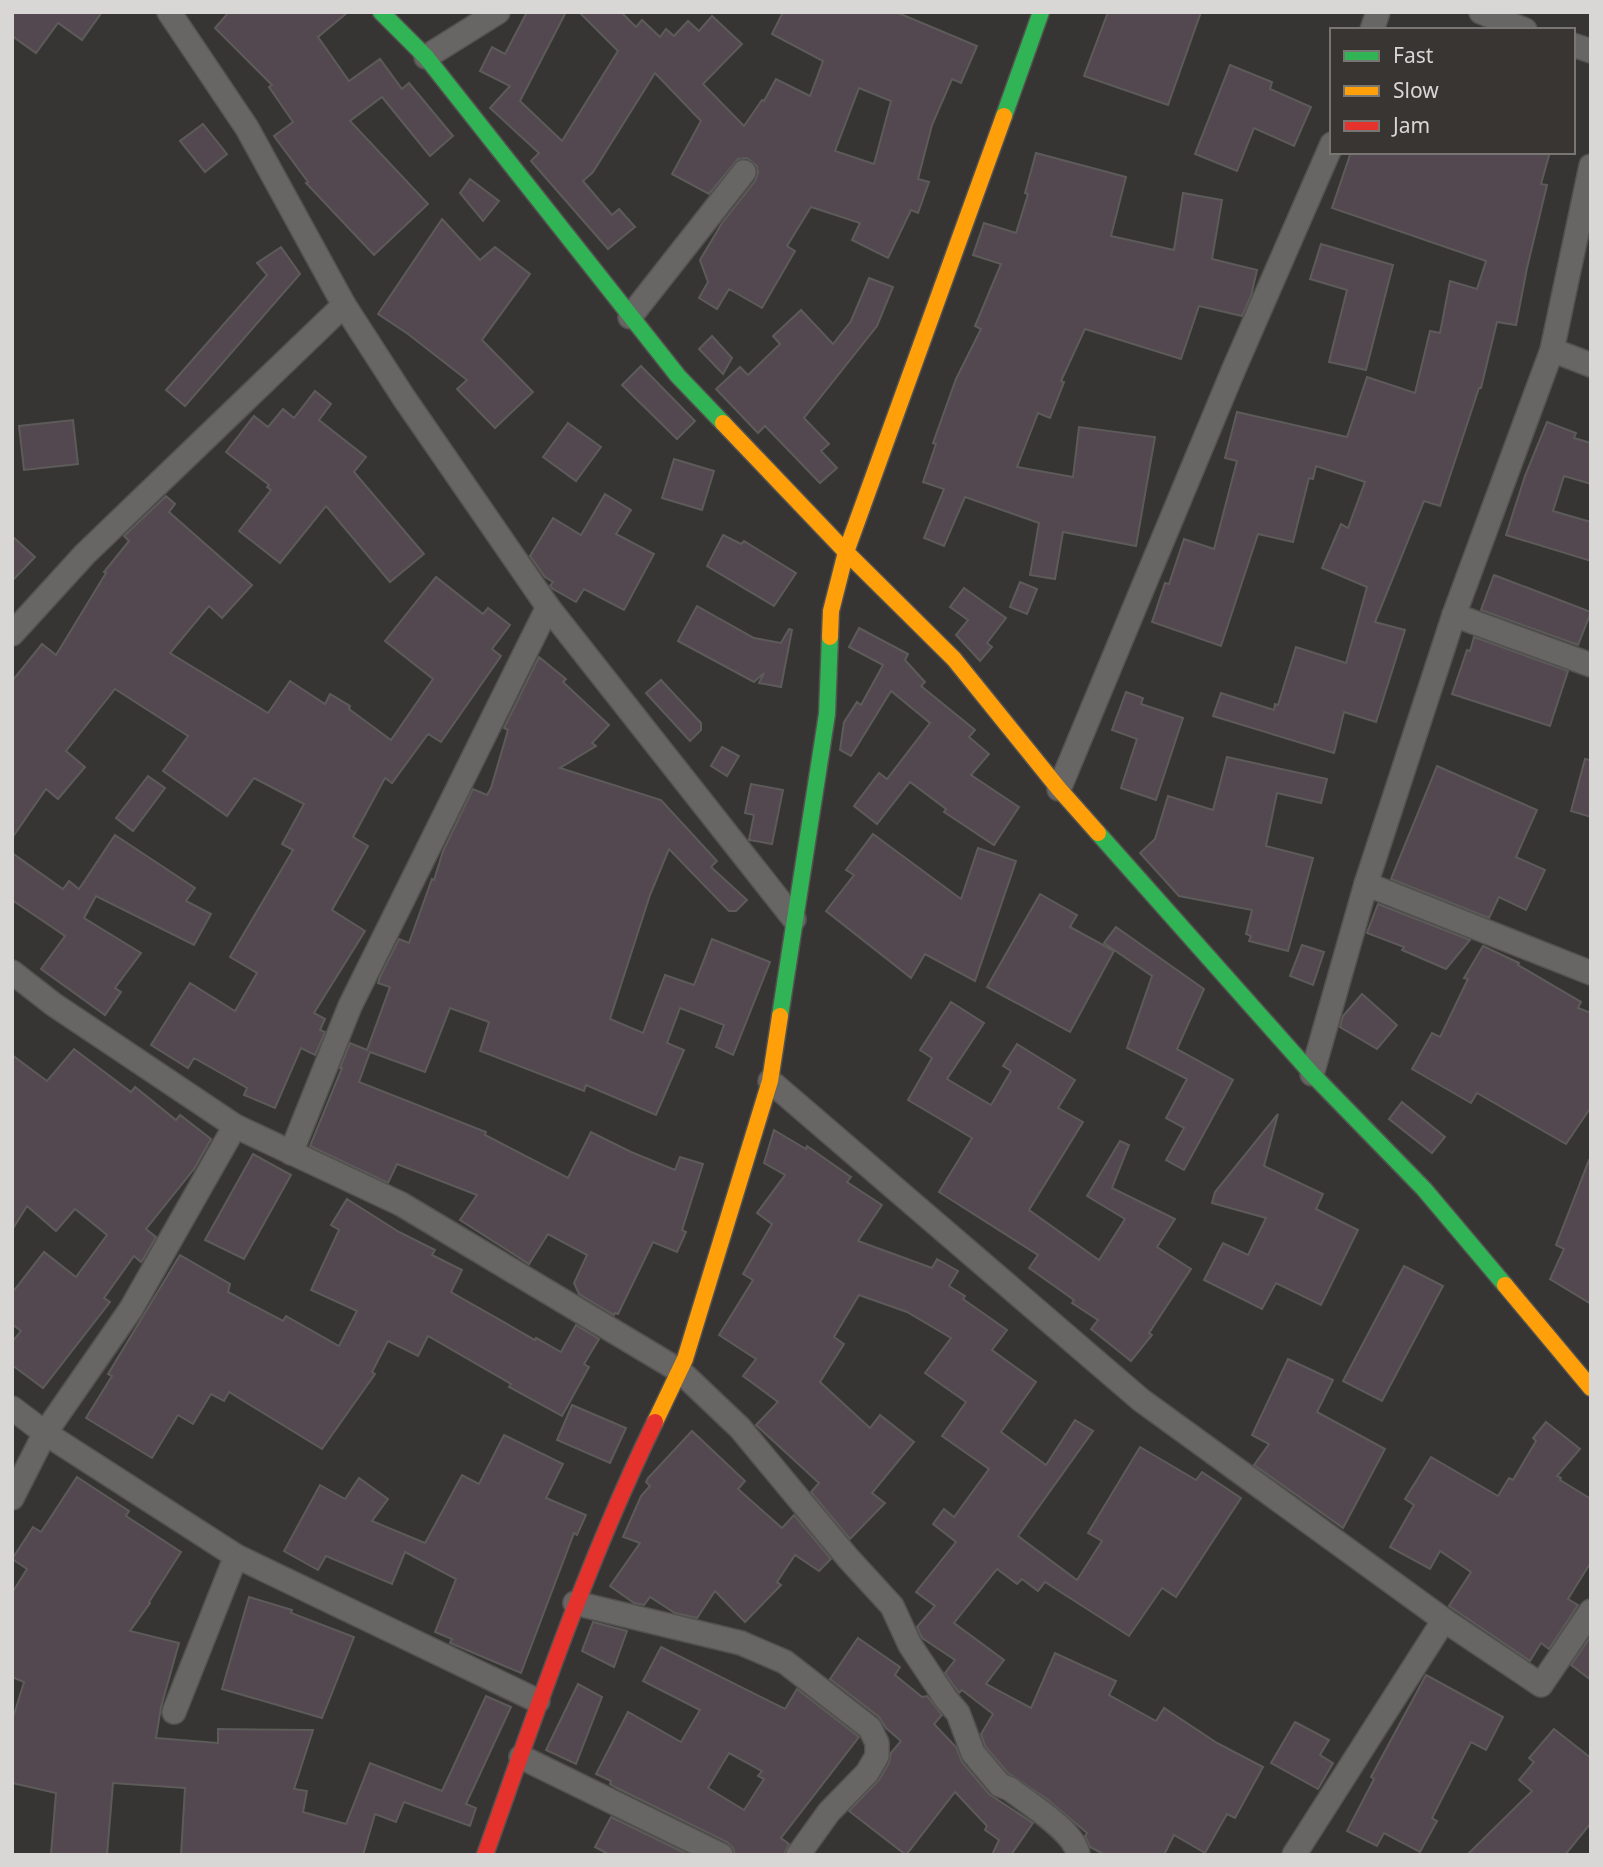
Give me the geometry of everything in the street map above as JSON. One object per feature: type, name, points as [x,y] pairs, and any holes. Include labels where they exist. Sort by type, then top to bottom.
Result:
[{"type":"street","points":[[169,12],[247,128],[344,305],[404,398],[548,607],[794,919]]},
{"type":"street","points":[[382,12],[426,57],[678,376],[846,552],[954,659],[1059,789],[1312,1074],[1424,1189],[1591,1388]]},
{"type":"street","points":[[426,57],[498,12]]},
{"type":"street","points":[[485,1855],[575,1603],[632,1469],[680,1371],[770,1081],[827,713],[831,611],[846,552],[1041,12]]},
{"type":"street","points":[[1481,12],[1520,28]]},
{"type":"street","points":[[1059,789],[1233,371],[1330,149]]},
{"type":"street","points":[[1312,1074],[1366,884],[1454,615],[1552,350],[1591,166]]},
{"type":"street","points":[[630,317],[744,172]]},
{"type":"street","points":[[12,634],[85,554],[344,305]]},
{"type":"street","points":[[1552,350],[1591,365]]},
{"type":"street","points":[[291,1153],[350,1006],[548,607]]},
{"type":"street","points":[[1454,615],[1591,665]]},
{"type":"street","points":[[1366,884],[1591,973]]},
{"type":"street","points":[[12,972],[53,1004],[235,1126],[401,1204],[680,1371],[740,1429],[848,1558],[892,1606],[910,1645],[958,1713],[974,1754],[1000,1785],[1010,1789],[1068,1835],[1077,1847],[1078,1855]]},
{"type":"street","points":[[770,1081],[1141,1399],[1444,1620],[1541,1685],[1591,1611]]},
{"type":"street","points":[[12,1498],[45,1433],[131,1309],[235,1126]]},
{"type":"street","points":[[12,1408],[45,1433],[236,1556],[538,1701]]},
{"type":"street","points":[[174,1712],[236,1556]]},
{"type":"street","points":[[575,1603],[741,1643],[764,1652],[785,1662],[870,1728],[877,1743],[877,1756],[867,1773],[829,1812],[798,1855]]},
{"type":"street","points":[[1294,1855],[1444,1620]]},
{"type":"street","points":[[521,1757],[721,1855]]},
{"type":"building","points":[[12,12],[102,12],[82,40],[58,23],[36,53],[12,36]]},
{"type":"building","points":[[229,12],[348,12],[318,37],[349,81],[380,59],[402,89],[409,83],[453,136],[430,156],[382,97],[350,121],[428,204],[374,255],[306,183],[308,182],[274,136],[293,122],[269,87],[272,85],[215,28]]},
{"type":"building","points":[[527,12],[566,12],[520,101],[562,141],[618,51],[579,12],[621,12],[636,27],[642,20],[660,37],[666,29],[674,36],[688,21],[699,31],[712,16],[742,44],[703,84],[744,126],[762,100],[764,101],[776,79],[810,96],[823,61],[772,34],[783,12],[896,12],[977,46],[961,83],[952,79],[932,125],[918,179],[929,182],[918,213],[911,210],[888,258],[852,240],[860,223],[811,207],[787,246],[795,251],[762,308],[729,289],[717,309],[699,298],[708,282],[700,260],[722,223],[755,181],[757,166],[747,158],[738,159],[709,194],[672,174],[701,121],[655,73],[593,172],[583,181],[612,215],[619,209],[635,227],[608,249],[531,161],[539,153],[490,108],[510,86],[480,71],[492,47],[505,54]],"holes":[[[859,88],[891,101],[874,164],[835,151]]]},
{"type":"building","points":[[1108,12],[1201,12],[1168,105],[1084,76]]},
{"type":"building","points":[[1230,65],[1272,82],[1270,89],[1311,107],[1294,146],[1254,128],[1237,171],[1195,154]]},
{"type":"building","points":[[203,124],[227,154],[205,172],[180,141]]},
{"type":"building","points":[[1036,153],[1126,177],[1111,236],[1174,250],[1183,193],[1222,200],[1212,259],[1257,270],[1251,296],[1242,316],[1199,306],[1181,359],[1085,329],[1061,381],[1064,382],[1050,418],[1038,413],[1017,467],[1073,477],[1079,427],[1155,437],[1136,546],[1063,532],[1055,579],[1030,575],[1039,523],[965,497],[944,546],[924,538],[944,489],[923,482],[936,444],[933,443],[956,379],[981,329],[975,326],[1001,264],[973,255],[984,223],[1016,233],[1028,194],[1025,193]]},
{"type":"building","points":[[1350,154],[1549,154],[1541,184],[1547,185],[1516,325],[1497,322],[1481,388],[1440,506],[1424,501],[1375,622],[1405,630],[1376,722],[1344,712],[1334,753],[1213,716],[1221,693],[1274,710],[1275,704],[1278,705],[1296,647],[1346,663],[1367,587],[1322,568],[1341,524],[1348,528],[1365,482],[1316,466],[1313,479],[1309,478],[1293,542],[1258,534],[1221,646],[1152,622],[1165,583],[1169,584],[1184,539],[1214,549],[1237,461],[1225,458],[1237,412],[1347,437],[1367,377],[1415,393],[1430,331],[1440,333],[1450,281],[1477,289],[1486,261],[1332,208]]},
{"type":"building","points":[[470,179],[499,201],[483,221],[460,193]]},
{"type":"building","points":[[442,219],[480,260],[495,247],[530,274],[482,340],[533,392],[495,428],[457,389],[467,380],[378,314]]},
{"type":"building","points":[[1321,244],[1393,265],[1366,370],[1329,362],[1347,290],[1310,279]]},
{"type":"building","points":[[281,247],[300,274],[185,406],[166,390],[267,275],[257,263]]},
{"type":"building","points":[[869,278],[893,287],[877,326],[804,418],[829,444],[821,451],[837,468],[820,483],[765,426],[758,433],[716,389],[740,367],[748,375],[780,344],[773,336],[801,310],[833,344],[851,321]]},
{"type":"building","points":[[712,336],[732,358],[723,374],[699,349]]},
{"type":"building","points":[[641,366],[695,421],[677,439],[622,385]]},
{"type":"building","points":[[315,391],[331,404],[319,420],[366,457],[354,472],[424,554],[390,582],[326,506],[280,563],[239,531],[271,490],[267,487],[269,485],[226,452],[254,416],[268,427],[283,409],[294,418]]},
{"type":"building","points":[[73,420],[78,464],[24,470],[19,426]]},
{"type":"building","points":[[1547,422],[1576,433],[1574,438],[1591,443],[1591,484],[1564,476],[1553,511],[1591,522],[1591,561],[1506,535],[1525,476]]},
{"type":"building","points":[[568,423],[601,447],[576,481],[543,457]]},
{"type":"building","points":[[674,459],[714,471],[702,510],[662,498]]},
{"type":"building","points":[[605,494],[631,510],[616,534],[654,554],[624,610],[584,589],[576,602],[553,589],[550,586],[553,582],[545,577],[530,556],[553,518],[581,535]]},
{"type":"building","points":[[166,496],[175,504],[169,512],[252,585],[222,618],[209,606],[170,653],[268,713],[290,681],[325,704],[330,694],[350,706],[349,709],[391,740],[433,679],[385,641],[436,577],[483,614],[488,608],[510,625],[492,649],[501,656],[441,742],[428,734],[392,783],[385,778],[353,837],[368,846],[332,910],[365,931],[314,1013],[325,1019],[320,1030],[325,1032],[315,1055],[301,1048],[275,1108],[244,1095],[247,1088],[194,1058],[188,1068],[151,1045],[190,983],[235,1011],[257,973],[230,957],[293,850],[282,844],[304,804],[254,778],[227,816],[163,771],[188,736],[115,689],[66,751],[85,767],[58,799],[46,789],[12,838],[12,681],[42,644],[56,655],[106,573],[104,572],[129,541],[124,536]]},
{"type":"building","points":[[723,535],[741,544],[744,541],[796,573],[774,606],[707,566]]},
{"type":"building","points":[[12,536],[35,557],[12,581]]},
{"type":"building","points":[[1494,575],[1591,612],[1578,645],[1481,610]]},
{"type":"building","points":[[1020,582],[1037,589],[1027,614],[1010,607]]},
{"type":"building","points":[[964,588],[1006,618],[987,643],[992,647],[980,661],[956,635],[968,620],[950,607]]},
{"type":"building","points":[[697,606],[754,638],[781,643],[789,629],[792,630],[781,687],[759,683],[764,673],[754,682],[678,641]]},
{"type":"building","points":[[859,628],[908,654],[905,660],[925,682],[921,686],[975,730],[969,737],[989,754],[971,775],[1019,807],[994,845],[944,812],[946,809],[910,782],[877,824],[854,806],[879,773],[887,779],[930,723],[891,691],[851,756],[840,750],[844,722],[857,702],[861,705],[883,665],[849,647]]},
{"type":"building","points":[[1474,637],[1568,671],[1550,726],[1452,694]]},
{"type":"building","points":[[539,657],[566,679],[563,682],[609,725],[592,743],[596,746],[560,768],[661,800],[717,861],[711,867],[747,900],[736,911],[729,911],[669,849],[650,895],[610,1019],[643,1033],[665,975],[694,985],[712,939],[770,962],[733,1055],[716,1047],[724,1025],[680,1008],[667,1043],[684,1050],[656,1115],[586,1085],[584,1091],[480,1051],[489,1022],[450,1008],[425,1072],[370,1052],[359,1082],[486,1132],[485,1135],[568,1178],[591,1132],[675,1170],[680,1157],[703,1164],[682,1230],[686,1232],[677,1252],[653,1242],[618,1314],[614,1315],[579,1294],[574,1283],[587,1255],[548,1234],[529,1264],[460,1220],[477,1195],[397,1164],[388,1183],[310,1146],[350,1043],[367,1050],[390,987],[378,983],[380,977],[399,939],[409,943],[443,851],[473,789],[487,795],[491,788],[508,730],[504,728]]},
{"type":"building","points":[[661,680],[701,723],[701,730],[690,741],[646,693]]},
{"type":"building","points":[[1126,692],[1143,698],[1141,704],[1183,718],[1156,800],[1121,788],[1137,739],[1112,730]]},
{"type":"building","points":[[722,747],[739,756],[727,776],[711,766]]},
{"type":"building","points":[[1227,757],[1327,779],[1321,803],[1277,793],[1266,846],[1313,858],[1288,951],[1249,941],[1251,936],[1246,934],[1252,910],[1179,896],[1140,853],[1155,839],[1168,796],[1213,810]]},
{"type":"building","points":[[1585,759],[1591,760],[1591,817],[1571,811]]},
{"type":"building","points":[[1437,766],[1537,810],[1516,857],[1545,870],[1526,910],[1499,897],[1489,918],[1391,879]]},
{"type":"building","points":[[148,776],[165,788],[133,831],[116,818]]},
{"type":"building","points":[[751,784],[783,790],[772,844],[749,840],[754,815],[745,813]]},
{"type":"building","points":[[873,834],[961,899],[978,848],[1016,861],[975,981],[925,954],[911,978],[826,911],[854,875],[846,870]]},
{"type":"building","points":[[115,835],[195,888],[186,901],[211,914],[194,945],[96,896],[84,918],[141,953],[115,988],[121,992],[105,1015],[41,969],[65,936],[12,900],[12,853],[63,889],[69,881],[79,889]]},
{"type":"building","points":[[1040,894],[1077,915],[1070,927],[1114,951],[1070,1032],[987,987]]},
{"type":"building","points":[[1378,904],[1470,940],[1446,969],[1402,950],[1404,947],[1367,933]]},
{"type":"building","points":[[1116,927],[1204,989],[1177,1049],[1233,1080],[1184,1170],[1166,1160],[1184,1128],[1166,1118],[1187,1079],[1127,1048],[1152,976],[1104,943]]},
{"type":"building","points":[[1302,945],[1324,952],[1313,985],[1290,976]]},
{"type":"building","points":[[1483,946],[1519,963],[1518,965],[1581,1002],[1578,1008],[1591,1013],[1591,1107],[1566,1144],[1477,1093],[1471,1103],[1412,1069],[1432,1033],[1440,1037],[1468,979],[1464,978]]},
{"type":"building","points":[[1362,994],[1397,1025],[1377,1049],[1340,1027],[1343,1016]]},
{"type":"building","points":[[951,1002],[984,1023],[947,1079],[991,1105],[1011,1071],[1003,1066],[1017,1044],[1075,1080],[1058,1108],[1083,1122],[1029,1210],[1099,1260],[1125,1219],[1087,1196],[1120,1141],[1129,1145],[1112,1188],[1175,1219],[1157,1247],[1191,1269],[1149,1333],[1152,1335],[1131,1361],[1091,1329],[1098,1320],[1029,1268],[1038,1255],[939,1192],[972,1138],[908,1100],[932,1058],[920,1050]]},
{"type":"building","points":[[74,1049],[131,1092],[135,1087],[176,1120],[180,1115],[211,1139],[194,1169],[146,1229],[156,1237],[144,1258],[141,1262],[134,1256],[104,1298],[110,1302],[43,1388],[12,1365],[12,1342],[21,1331],[12,1324],[12,1293],[44,1252],[76,1277],[107,1235],[75,1209],[56,1231],[27,1206],[12,1230],[12,1055],[47,1081]]},
{"type":"building","points":[[1402,1102],[1445,1137],[1432,1153],[1389,1119]]},
{"type":"building","points":[[1278,1114],[1264,1166],[1323,1194],[1316,1209],[1358,1230],[1321,1305],[1276,1283],[1262,1309],[1204,1280],[1223,1243],[1248,1255],[1266,1218],[1212,1203],[1215,1192]]},
{"type":"building","points":[[774,1130],[806,1149],[807,1146],[851,1177],[847,1182],[882,1205],[858,1241],[932,1268],[937,1259],[958,1271],[949,1286],[1007,1330],[992,1350],[1036,1382],[1001,1432],[1046,1465],[1075,1420],[1093,1431],[1018,1536],[1077,1580],[1102,1541],[1088,1533],[1140,1447],[1196,1480],[1202,1472],[1241,1498],[1176,1597],[1162,1588],[1129,1636],[1045,1582],[1038,1591],[1022,1579],[1017,1584],[997,1569],[954,1623],[1004,1660],[986,1684],[1031,1708],[1055,1653],[1116,1681],[1109,1695],[1156,1721],[1164,1708],[1217,1743],[1263,1767],[1235,1818],[1227,1814],[1205,1853],[1174,1835],[1164,1855],[1105,1855],[1090,1847],[1085,1836],[1087,1833],[1047,1799],[1008,1773],[985,1746],[981,1734],[993,1714],[962,1690],[959,1693],[945,1673],[955,1660],[922,1638],[917,1627],[935,1606],[916,1592],[956,1542],[933,1524],[944,1509],[954,1517],[989,1469],[942,1436],[966,1402],[925,1373],[951,1338],[907,1312],[859,1295],[834,1337],[844,1344],[820,1382],[870,1428],[880,1415],[914,1442],[872,1493],[885,1503],[850,1539],[811,1492],[819,1483],[756,1425],[778,1402],[743,1376],[756,1359],[719,1335],[753,1280],[743,1274],[772,1224],[757,1213],[785,1175],[764,1163]]},
{"type":"building","points":[[253,1154],[291,1175],[244,1259],[205,1240]]},
{"type":"building","points":[[1589,1160],[1591,1304],[1550,1279],[1564,1249],[1556,1245]]},
{"type":"building","points":[[347,1199],[399,1232],[435,1250],[432,1255],[462,1270],[451,1292],[535,1340],[536,1338],[561,1352],[576,1325],[599,1339],[584,1364],[589,1367],[562,1416],[509,1387],[511,1384],[428,1336],[418,1356],[388,1341],[372,1372],[375,1374],[322,1449],[229,1392],[224,1401],[211,1394],[193,1424],[178,1415],[152,1458],[86,1418],[112,1376],[108,1374],[180,1255],[230,1284],[228,1292],[283,1321],[286,1316],[339,1346],[357,1311],[311,1290],[339,1230],[331,1225]]},
{"type":"building","points":[[1404,1266],[1443,1286],[1382,1401],[1343,1381]]},
{"type":"building","points":[[1288,1359],[1333,1380],[1317,1412],[1385,1449],[1343,1528],[1254,1465],[1269,1444],[1252,1435]]},
{"type":"building","points":[[572,1405],[626,1428],[610,1463],[557,1440]]},
{"type":"building","points":[[1546,1422],[1580,1449],[1557,1476],[1591,1499],[1591,1562],[1568,1599],[1578,1605],[1549,1649],[1541,1643],[1530,1661],[1449,1606],[1471,1572],[1440,1551],[1430,1569],[1390,1547],[1414,1505],[1405,1499],[1431,1457],[1498,1496],[1509,1478],[1513,1480],[1536,1441],[1533,1438]]},
{"type":"building","points":[[692,1431],[745,1481],[738,1489],[782,1528],[794,1515],[831,1559],[819,1571],[795,1555],[777,1582],[781,1585],[745,1622],[715,1591],[697,1618],[675,1613],[650,1597],[644,1605],[634,1603],[610,1586],[640,1543],[623,1537],[641,1496],[650,1486],[646,1482],[648,1478]]},
{"type":"building","points":[[504,1435],[563,1464],[546,1498],[586,1515],[577,1535],[574,1533],[521,1673],[450,1643],[452,1639],[435,1632],[456,1579],[405,1552],[392,1584],[326,1556],[318,1570],[284,1551],[320,1485],[345,1499],[359,1478],[388,1499],[372,1521],[425,1543],[462,1475],[479,1484]]},
{"type":"building","points":[[77,1477],[129,1511],[126,1516],[181,1552],[130,1631],[179,1643],[161,1707],[156,1738],[218,1743],[218,1729],[313,1730],[294,1789],[307,1791],[303,1812],[346,1824],[370,1763],[442,1791],[486,1696],[511,1707],[466,1804],[476,1808],[470,1826],[404,1802],[396,1822],[375,1814],[363,1855],[181,1855],[185,1788],[113,1783],[107,1855],[51,1854],[56,1793],[12,1783],[12,1721],[24,1682],[12,1677],[12,1593],[27,1569],[12,1559],[33,1527],[41,1532]]},
{"type":"building","points":[[249,1597],[292,1610],[291,1613],[354,1637],[322,1718],[222,1689]]},
{"type":"building","points":[[593,1622],[627,1631],[614,1667],[582,1651]]},
{"type":"building","points":[[1591,1636],[1591,1680],[1571,1665]]},
{"type":"building","points":[[858,1638],[900,1667],[895,1675],[922,1697],[927,1696],[942,1715],[934,1724],[956,1747],[962,1762],[989,1794],[1033,1823],[1011,1855],[992,1855],[999,1840],[985,1830],[987,1826],[955,1792],[906,1855],[849,1811],[879,1780],[889,1763],[891,1753],[901,1741],[886,1728],[879,1717],[830,1679]]},
{"type":"building","points":[[661,1647],[785,1709],[797,1689],[859,1737],[781,1838],[789,1844],[784,1855],[735,1855],[727,1842],[617,1788],[610,1784],[611,1781],[596,1774],[628,1712],[681,1742],[700,1710],[643,1681]],"holes":[[[729,1753],[762,1771],[758,1776],[764,1779],[744,1810],[708,1788]]]},
{"type":"building","points":[[1426,1675],[1503,1717],[1486,1750],[1471,1742],[1432,1818],[1437,1821],[1420,1852],[1384,1833],[1377,1846],[1347,1831],[1374,1779],[1371,1777]]},
{"type":"building","points":[[578,1684],[602,1697],[576,1764],[546,1750]]},
{"type":"building","points":[[1295,1722],[1329,1740],[1320,1755],[1333,1763],[1318,1789],[1271,1763]]},
{"type":"building","points":[[1554,1729],[1591,1758],[1591,1823],[1565,1855],[1467,1855],[1532,1791],[1519,1780],[1534,1762],[1529,1758]]},
{"type":"building","points":[[611,1817],[689,1855],[610,1855],[595,1847]]},
{"type":"traffic: fast","points":[[381,12],[426,57],[678,376],[723,423]]},
{"type":"traffic: fast","points":[[1004,116],[1041,12]]},
{"type":"traffic: fast","points":[[780,1016],[827,714],[830,637]]},
{"type":"traffic: fast","points":[[1098,833],[1312,1074],[1424,1189],[1505,1285]]},
{"type":"traffic: slow","points":[[830,637],[831,611],[846,552],[1004,116]]},
{"type":"traffic: slow","points":[[723,423],[846,552],[954,659],[1098,833]]},
{"type":"traffic: slow","points":[[655,1422],[685,1359],[770,1081],[780,1016]]},
{"type":"traffic: slow","points":[[1505,1285],[1591,1388]]},
{"type":"traffic: jam","points":[[485,1855],[585,1582],[655,1422]]}]
